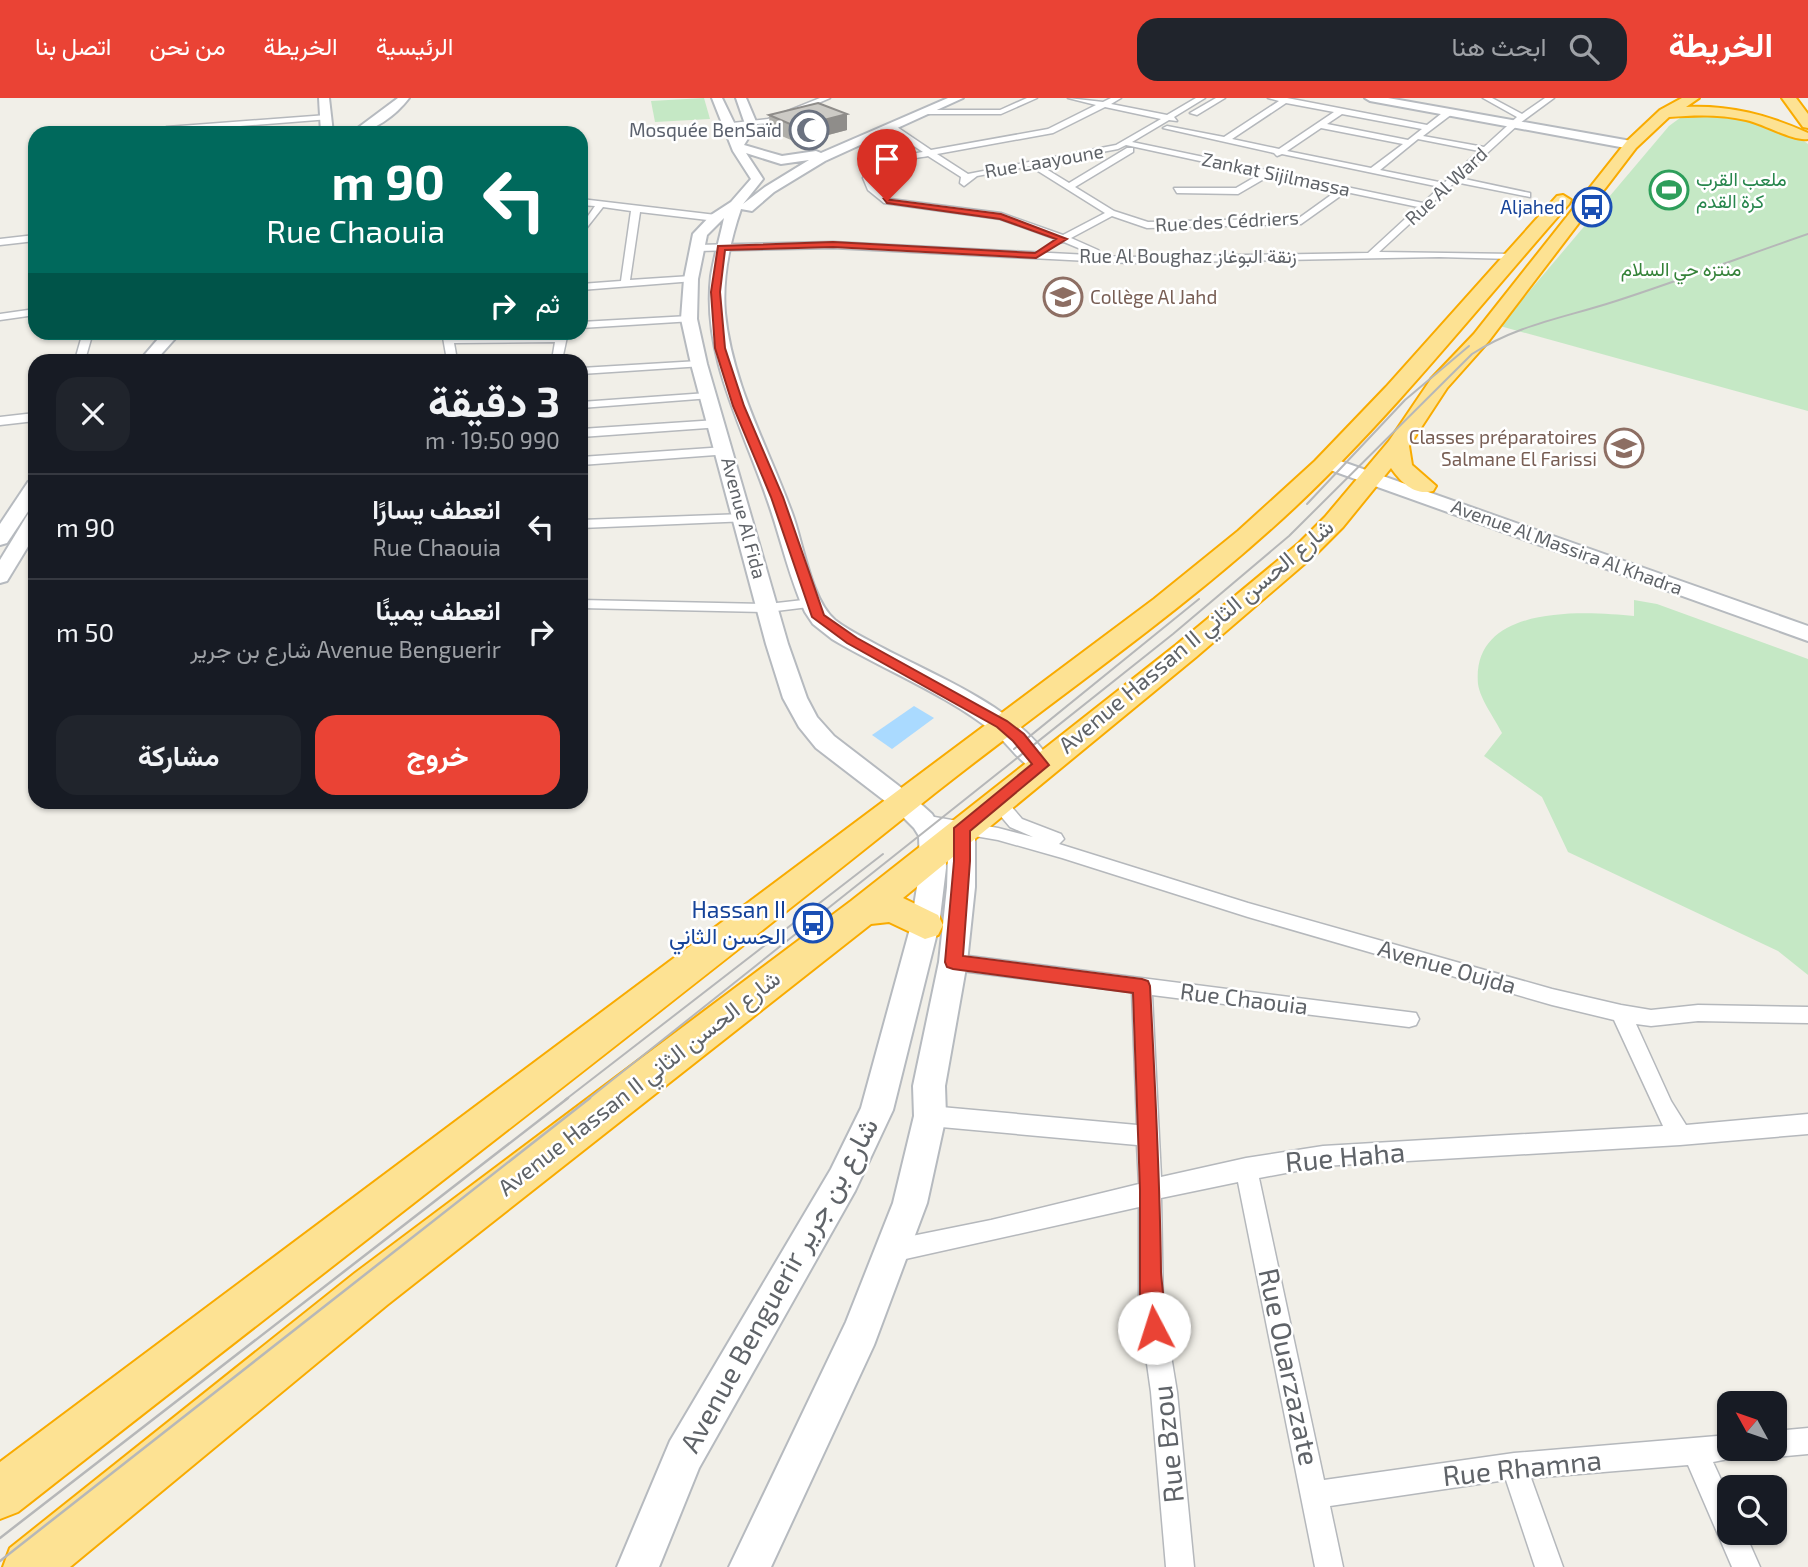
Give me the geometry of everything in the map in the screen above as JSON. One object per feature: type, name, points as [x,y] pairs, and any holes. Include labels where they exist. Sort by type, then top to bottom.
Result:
[{"type":"highway","name":"Avenue Hassan II شارع الحسن الثاني","points":[[1593,163],[1610,139],[1639,115],[1692,98]]},
{"type":"highway","points":[[1775,98],[1806,134]]},
{"type":"highway","points":[[1789,98],[1806,134]]},
{"type":"highway","name":"Avenue Hassan II شارع الحسن الثاني","points":[[0,1494],[644,1003],[931,826],[997,801],[1186,651],[1308,548],[1334,522],[1397,446],[1439,384],[1481,338],[1632,143],[1667,106]]},
{"type":"highway","points":[[1667,106],[1742,113],[1806,134]]},
{"type":"highway","name":"Avenue Hassan II شارع الحسن الثاني","points":[[29,1567],[382,1280],[863,911],[931,826],[1002,724],[1177,596],[1284,505],[1330,458],[1578,184]]},
{"type":"highway","points":[[1397,446],[1399,462],[1404,470],[1424,486]]},
{"type":"highway","points":[[863,911],[893,908],[925,925]]},
{"type":"main road","points":[[324,98],[327,126]]},
{"type":"main road","points":[[367,126],[396,107],[404,98]]},
{"type":"main road","points":[[717,98],[727,124],[757,179],[723,217]]},
{"type":"main road","points":[[739,146],[751,124],[741,98]]},
{"type":"main road","points":[[739,146],[770,158],[789,160],[848,146],[958,98]]},
{"type":"main road","points":[[1370,98],[1498,121],[1518,121],[1632,143]]},
{"type":"main road","name":"Avenue Al Fida","points":[[848,146],[777,183],[700,234],[691,279],[689,320],[707,396],[795,698],[807,721],[825,742],[931,826]]},
{"type":"main road","name":"Avenue Al Fida","points":[[723,217],[715,292],[720,348],[738,406],[777,497],[818,617],[832,628],[1002,724],[1041,765]]},
{"type":"main road","points":[[137,354],[150,340]]},
{"type":"main road","points":[[153,354],[166,340]]},
{"type":"main road","name":"Avenue Al Massira Al Khadra","points":[[1330,458],[1808,634]]},
{"type":"main road","name":"Avenue Al Massira Al Khadra","points":[[1375,473],[1424,486],[1808,625]]},
{"type":"main road","points":[[0,539],[28,497]]},
{"type":"main road","points":[[742,510],[777,497]]},
{"type":"main road","points":[[0,576],[28,530]]},
{"type":"main road","points":[[750,1567],[861,1332],[910,1203],[930,1116],[929,1086],[953,962],[962,861],[931,826]]},
{"type":"main road","name":"Avenue Benguerir شارع بن جرير","points":[[638,1567],[684,1455],[843,1180],[877,1110],[925,925],[931,826]]},
{"type":"street","points":[[727,124],[751,124],[774,119],[826,98]]},
{"type":"street","points":[[925,112],[1001,112],[1033,98]]},
{"type":"street","points":[[1072,98],[1181,120]]},
{"type":"street","points":[[1115,259],[1001,216],[899,204],[881,198],[869,185],[868,174],[876,166],[891,159],[1050,131],[1116,98]]},
{"type":"street","name":"Rue Laayoune","points":[[929,153],[965,180],[1100,152],[1126,143],[1202,98]]},
{"type":"street","points":[[1070,186],[1221,98]]},
{"type":"street","points":[[1272,98],[1429,128]]},
{"type":"street","points":[[1487,98],[1518,121]]},
{"type":"street","name":"Rue Al Ward","points":[[1371,255],[1485,149],[1550,98]]},
{"type":"street","points":[[1225,140],[1286,100]]},
{"type":"street","points":[[1484,118],[1501,106]]},
{"type":"street","points":[[1272,157],[1341,111]]},
{"type":"street","points":[[1374,170],[1449,112]]},
{"type":"street","points":[[207,126],[327,117]]},
{"type":"street","points":[[1320,125],[1485,149]]},
{"type":"street","points":[[891,127],[929,153]]},
{"type":"street","points":[[1167,128],[1374,170],[1527,195]]},
{"type":"street","name":"Zankat Sijilmassa","points":[[1126,143],[1425,206]]},
{"type":"street","points":[[1253,169],[1262,163]]},
{"type":"street","name":"Rue des Cédriers","points":[[1032,164],[1111,213],[1137,224],[1153,226],[1293,222],[1307,218],[1345,188]]},
{"type":"street","points":[[1177,190],[1238,191],[1269,172]]},
{"type":"street","points":[[588,203],[723,217]]},
{"type":"street","points":[[588,222],[601,204]]},
{"type":"street","points":[[625,284],[636,208]]},
{"type":"street","points":[[1036,255],[1111,213]]},
{"type":"street","points":[[0,242],[28,239]]},
{"type":"street","points":[[1387,241],[1439,254]]},
{"type":"street","name":"Rue Al Boughaz زنقة البوغاز","points":[[696,248],[833,245],[1115,259],[1439,254],[1512,257]]},
{"type":"street","points":[[588,287],[691,279]]},
{"type":"street","points":[[0,317],[28,313]]},
{"type":"street","points":[[588,325],[689,320]]},
{"type":"street","points":[[588,371],[699,363]]},
{"type":"street","points":[[588,404],[707,396]]},
{"type":"street","points":[[0,421],[28,418]]},
{"type":"street","points":[[588,433],[717,424]]},
{"type":"street","points":[[588,461],[725,451]]},
{"type":"street","points":[[588,523],[742,510]]},
{"type":"street","points":[[588,604],[768,608],[812,603]]},
{"type":"street","name":"Avenue Oujda","points":[[997,801],[1016,822],[1096,861]]},
{"type":"street","name":"Avenue Oujda","points":[[931,826],[998,834],[1552,997],[1621,1013],[1651,1018],[1698,1013],[1808,1015]]},
{"type":"street","name":"Rue Chaouia","points":[[953,962],[1409,1019]]},
{"type":"street","name":"Rue Bzou","points":[[1142,986],[1150,1190],[1151,1307],[1164,1392],[1180,1567]]},
{"type":"street","points":[[1621,1013],[1663,1107],[1680,1135]]},
{"type":"street","points":[[930,1116],[1146,1136]]},
{"type":"street","name":"Rue Haha","points":[[892,1251],[1105,1205],[1136,1197],[1150,1190],[1246,1168],[1360,1153],[1680,1135],[1808,1124]]},
{"type":"street","name":"Rue Ouarzazate","points":[[1246,1168],[1329,1567]]},
{"type":"street","points":[[1787,1443],[1808,1441]]},
{"type":"street","name":"Rue Rhamna","points":[[1316,1495],[1514,1466],[1717,1449]]},
{"type":"street","points":[[1695,1451],[1717,1501]]},
{"type":"street","points":[[1514,1466],[1549,1567]]},
{"type":"street","points":[[1736,1545],[1746,1567]]},
{"type":"green space","points":[[704,98],[710,119],[655,122],[651,101]]},
{"type":"green space","name":"منتزه حي السلام","points":[[1728,114],[1796,135],[1808,144],[1808,411],[1500,326],[1669,126],[1684,115]]},
{"type":"green space","points":[[1634,600],[1657,604],[1808,659],[1808,975],[1778,951],[1568,852],[1542,797],[1484,756],[1502,733],[1478,684],[1481,658],[1492,639],[1511,626],[1534,618],[1587,613],[1634,616]]},
{"type":"water","points":[[914,706],[934,718],[892,749],[872,735]]},
{"type":"building","points":[[818,103],[847,114],[797,127],[769,115]]},
{"type":"tram line","points":[[587,1100],[1173,634],[1289,536],[1472,354],[1507,335],[1640,293],[1808,234]]},
{"type":"tram line","points":[[1307,504],[1405,400],[1469,346]]},
{"type":"tram line","points":[[1014,749],[1199,599]]},
{"type":"tram line","points":[[565,1100],[883,854]]},
{"type":"tram line","points":[[0,1538],[568,1098]]},
{"type":"tram line","points":[[0,1561],[590,1098]]},
{"type":"place","name":"Mosquée BenSaïd","points":[[809,130]]},
{"type":"place","name":"ملعب القرب كرة القدم","points":[[1669,190]]},
{"type":"place","name":"Aljahed","points":[[1592,207]]},
{"type":"place","name":"Collège Al Jahd","points":[[1063,297]]},
{"type":"place","name":"Classes préparatoires Salmane El Farissi","points":[[1624,448]]},
{"type":"place","name":"Hassan II الحسن الثاني","points":[[813,923]]},
{"type":"route","points":[[887,201],[1001,216],[1063,239],[1036,255],[833,245],[721,248],[715,292],[720,348],[738,406],[777,497],[818,617],[852,640],[1002,724],[1030,750],[1041,765],[962,828],[961,887],[953,962],[1142,986],[1150,1190],[1151,1307],[1154,1328]]}]
